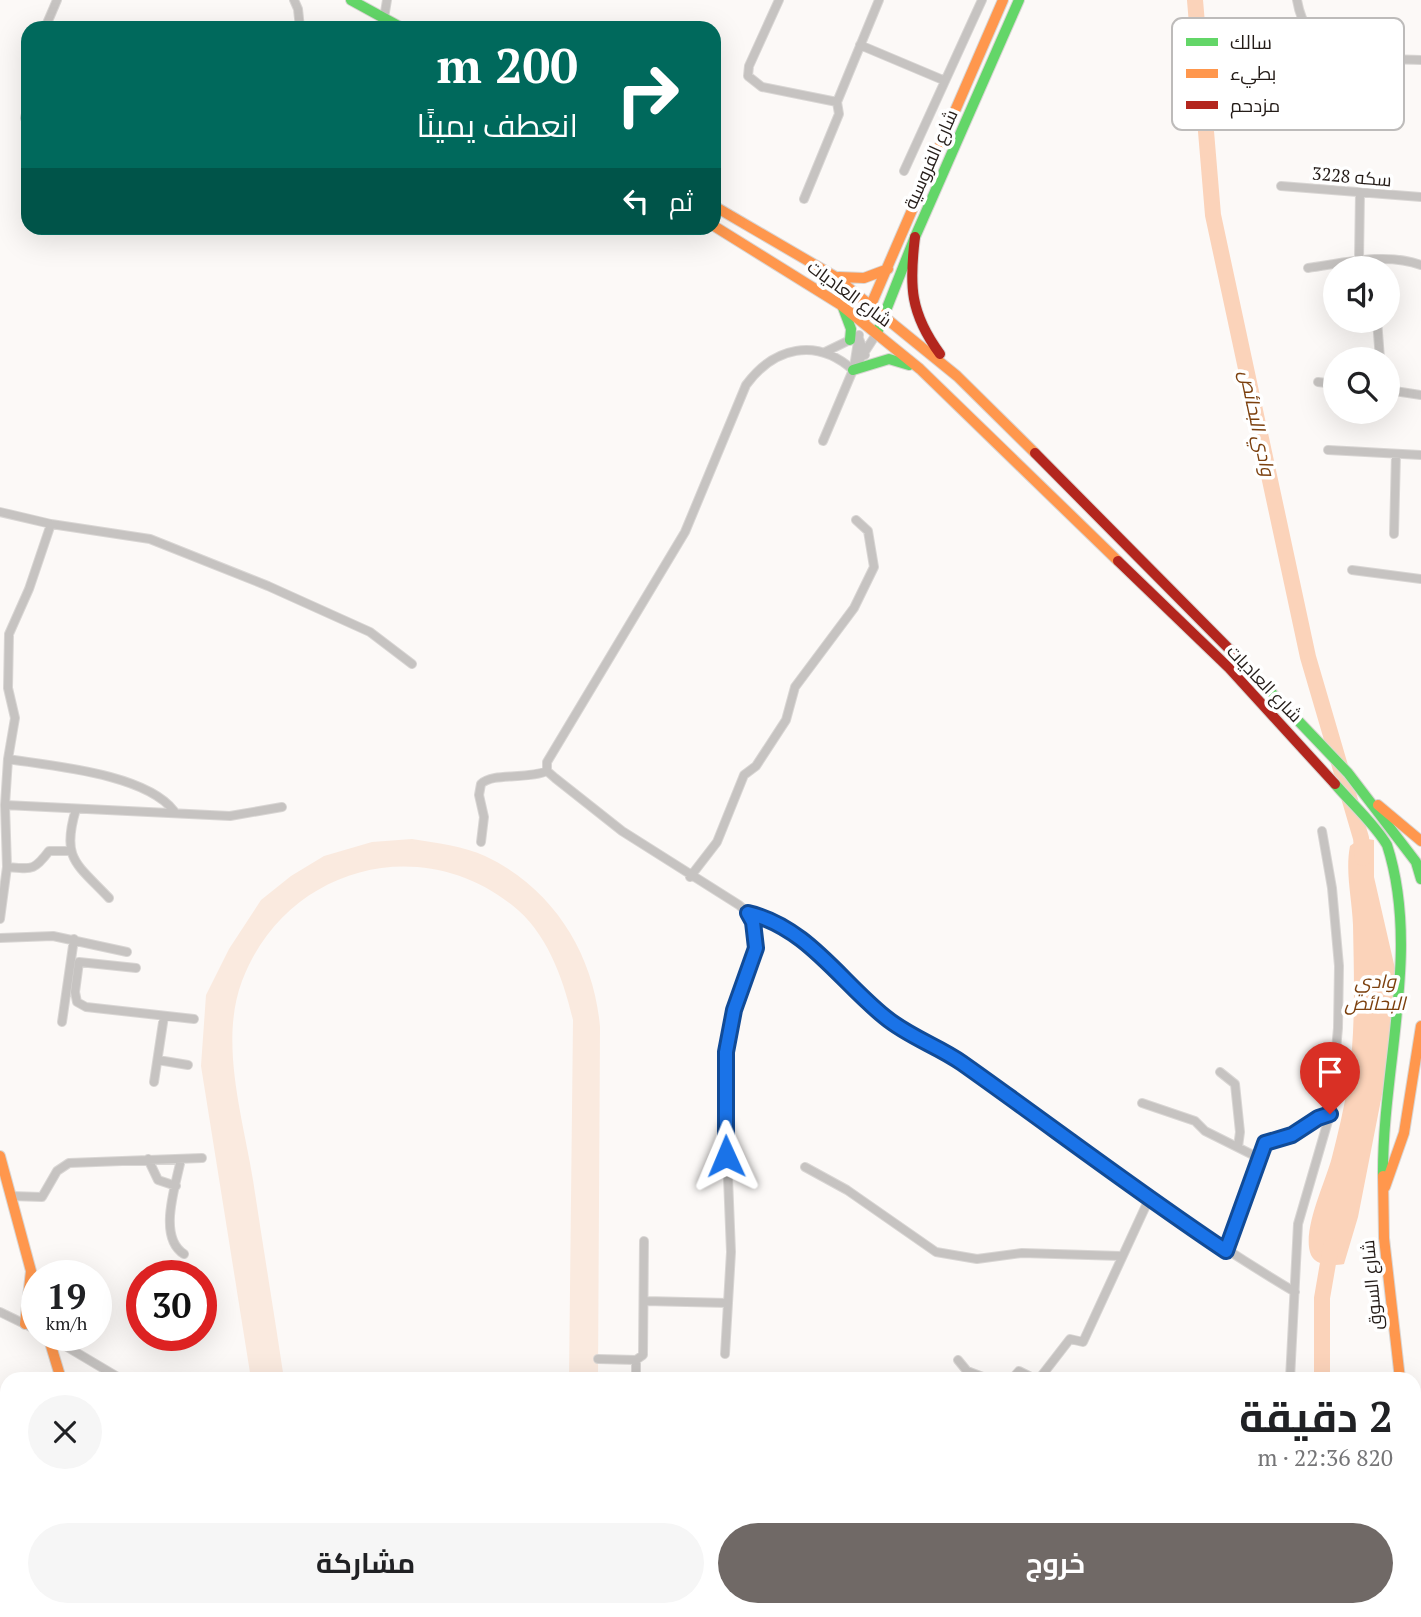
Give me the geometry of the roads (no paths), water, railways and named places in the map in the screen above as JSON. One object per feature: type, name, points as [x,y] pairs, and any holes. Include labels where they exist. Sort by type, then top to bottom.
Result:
[{"type":"main road","points":[[351,0],[389,21]]},
{"type":"main road","name":"شارع الفروسية","points":[[864,321],[1003,0]]},
{"type":"main road","name":"شارع الفروسية","points":[[877,333],[915,237],[1019,0]]},
{"type":"main road","name":"شارع العاديات","points":[[721,210],[834,276],[957,376],[1348,773],[1420,869]]},
{"type":"main road","name":"شارع العاديات","points":[[721,230],[864,321],[919,369],[1182,623],[1283,725],[1385,843],[1401,875],[1411,913],[1413,952],[1383,1165],[1384,1188]]},
{"type":"main road","points":[[915,237],[910,285],[913,312],[921,328],[957,376]]},
{"type":"main road","points":[[834,276],[860,281],[888,269]]},
{"type":"main road","points":[[841,305],[854,338]]},
{"type":"main road","points":[[853,370],[889,359],[919,369]]},
{"type":"main road","points":[[1369,799],[1421,841]]},
{"type":"main road","points":[[1401,875],[1420,869]]},
{"type":"main road","points":[[1384,1188],[1392,1177],[1399,1149],[1421,1026]]},
{"type":"main road","points":[[0,1156],[28,1260]]},
{"type":"main road","name":"شارع السوق","points":[[1384,1188],[1384,1238],[1399,1372]]},
{"type":"main road","points":[[52,1351],[59,1372]]},
{"type":"street","points":[[48,21],[57,0]]},
{"type":"street","points":[[294,0],[299,9],[300,21]]},
{"type":"street","points":[[384,18],[387,0]]},
{"type":"street","points":[[779,0],[749,66],[748,76],[762,87],[837,102]]},
{"type":"street","points":[[804,199],[839,114],[837,102],[879,0]]},
{"type":"street","points":[[904,171],[943,80],[982,0]]},
{"type":"street","points":[[1297,0],[1305,18]]},
{"type":"street","points":[[860,45],[943,80]]},
{"type":"street","name":"سكه 3228","points":[[1281,186],[1421,197]]},
{"type":"street","points":[[1360,192],[1363,256]]},
{"type":"street","points":[[1400,261],[1421,265]]},
{"type":"street","points":[[1308,268],[1323,267]]},
{"type":"street","points":[[853,370],[854,338],[864,321]]},
{"type":"street","points":[[823,441],[853,370],[877,333]]},
{"type":"street","points":[[825,352],[854,338]]},
{"type":"street","points":[[854,338],[864,355]]},
{"type":"street","points":[[547,771],[548,757],[685,532],[746,385],[775,358],[800,350],[825,352],[853,370]]},
{"type":"street","points":[[1318,382],[1323,383]]},
{"type":"street","points":[[1400,392],[1421,395]]},
{"type":"street","points":[[1328,450],[1421,455]]},
{"type":"street","points":[[1394,534],[1396,454]]},
{"type":"street","points":[[0,512],[51,524],[119,532],[162,543],[268,586],[370,632],[412,664]]},
{"type":"street","points":[[690,877],[717,842],[744,775],[755,766],[786,720],[795,687],[848,618],[873,569],[869,531],[856,520]]},
{"type":"street","points":[[0,919],[7,867],[3,794],[6,755],[15,718],[8,688],[9,634],[29,589],[51,524]]},
{"type":"street","points":[[1352,570],[1421,579]]},
{"type":"street","points":[[6,755],[117,780],[163,798],[174,811]]},
{"type":"street","points":[[481,842],[484,817],[481,784],[498,777],[525,778],[547,771]]},
{"type":"street","points":[[547,771],[622,831],[690,877],[748,913],[784,925],[885,1017],[917,1040],[960,1062],[1149,1199],[1226,1251],[1295,1292]]},
{"type":"street","points":[[5,805],[174,811],[230,816],[282,807]]},
{"type":"street","points":[[76,809],[67,838],[69,851],[109,898]]},
{"type":"street","points":[[1290,1372],[1298,1224],[1330,1114],[1338,1028],[1339,966],[1332,888],[1322,831]]},
{"type":"street","points":[[7,867],[33,868],[42,862],[49,851],[69,851]]},
{"type":"street","points":[[725,1354],[731,1252],[724,1078],[734,1010],[756,948],[753,922],[748,913]]},
{"type":"street","points":[[0,938],[42,935],[74,939],[127,952]]},
{"type":"street","points":[[62,1022],[74,939]]},
{"type":"street","points":[[136,968],[79,962],[75,997],[77,1002],[86,1007],[194,1019]]},
{"type":"street","points":[[154,1082],[164,1016]]},
{"type":"street","points":[[158,1060],[188,1065]]},
{"type":"street","points":[[1220,1072],[1235,1084],[1240,1132],[1238,1147]]},
{"type":"street","points":[[1142,1103],[1195,1121],[1205,1131],[1259,1158]]},
{"type":"street","points":[[1226,1251],[1265,1143],[1292,1135],[1318,1118],[1330,1114]]},
{"type":"street","points":[[11,1196],[42,1197],[57,1171],[69,1163],[202,1158]]},
{"type":"street","points":[[148,1159],[158,1180],[176,1186]]},
{"type":"street","points":[[181,1160],[171,1216],[172,1239],[184,1254]]},
{"type":"street","points":[[805,1167],[847,1190],[936,1252],[977,1259],[1022,1253],[1121,1256]]},
{"type":"street","points":[[1043,1372],[1070,1339],[1083,1342],[1149,1199]]},
{"type":"street","points":[[598,1359],[636,1360],[643,1355],[644,1241]]},
{"type":"street","points":[[645,1301],[728,1303]]},
{"type":"street","points":[[0,1312],[21,1322]]},
{"type":"street","points":[[73,1351],[109,1372]]},
{"type":"street","points":[[636,1360],[636,1372]]},
{"type":"street","points":[[958,1360],[970,1372]]},
{"type":"water","name":"وادي البحائص","points":[[1361,838],[1374,840],[1374,877],[1396,973],[1397,1018],[1358,1217],[1344,1264],[1331,1265],[1317,1262],[1311,1255],[1309,1233],[1332,1157],[1348,1084],[1354,984],[1349,856],[1350,846]]},
{"type":"waterway","name":"وادي البحائص","points":[[1195,0],[1197,18]]},
{"type":"waterway","name":"وادي البحائص","points":[[1206,130],[1213,215],[1308,657],[1361,838],[1363,858]]},
{"type":"waterway","name":"وادي البحائص","points":[[1322,1372],[1322,1298],[1331,1246]]}]
